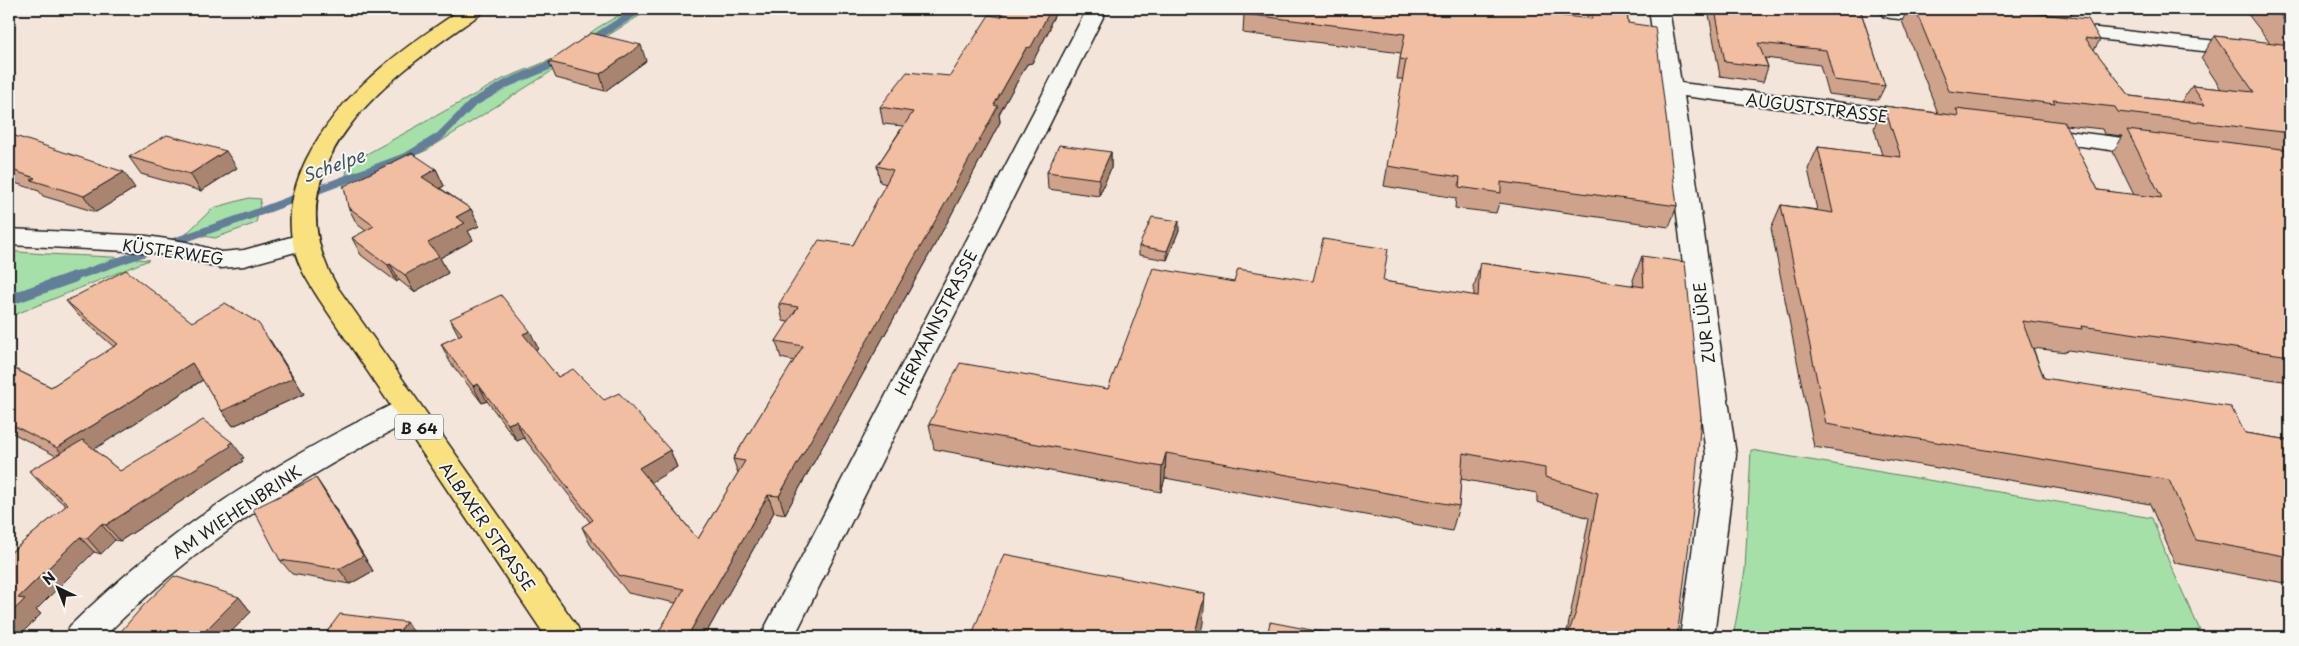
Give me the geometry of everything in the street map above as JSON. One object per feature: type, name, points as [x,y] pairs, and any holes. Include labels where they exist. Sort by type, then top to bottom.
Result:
[{"type":"main road","name":"ALBAXER STRASSE","points":[[475,9],[396,64],[343,117],[323,146],[306,193],[305,241],[312,266],[328,293],[565,637]]},
{"type":"street","name":"HERMANNSTRASSE","points":[[777,637],[1054,90],[1097,9]]},
{"type":"street","name":"ZUR LÜRE","points":[[1659,9],[1684,166],[1721,456],[1709,558],[1696,637]]},
{"type":"street","points":[[1889,9],[1890,12],[1958,19]]},
{"type":"street","points":[[2046,29],[2290,55]]},
{"type":"street","name":"AUGUSTSTRASSE","points":[[1671,88],[1938,122]]},
{"type":"street","points":[[2016,132],[2173,151]]},
{"type":"street","name":"KÜSTERWEG","points":[[9,237],[146,244],[186,250],[221,260],[244,258],[305,241]]},
{"type":"street","name":"AM WIEHENBRINK","points":[[82,637],[108,608],[185,543],[285,474],[372,426],[407,410]]},
{"type":"green space","points":[[630,9],[650,9],[427,150],[343,188],[348,166],[363,156],[503,79],[558,57],[597,28]]},
{"type":"green space","points":[[249,198],[261,199],[256,223],[215,238],[187,233],[213,208]]},
{"type":"green space","points":[[9,251],[114,257],[149,260],[9,317]]},
{"type":"green space","points":[[1751,450],[2152,518],[2169,562],[2203,637],[1733,637],[1745,570]]},
{"type":"building","points":[[1006,9],[1049,9],[1049,13],[1031,47],[1026,48],[994,105],[998,106],[946,202],[779,496],[768,495],[687,637],[658,633],[684,589],[620,576],[582,527],[593,520],[516,421],[508,424],[478,384],[473,386],[441,344],[462,334],[450,319],[501,295],[530,331],[523,334],[558,377],[573,369],[604,400],[619,393],[670,450],[639,468],[698,539],[745,461],[733,459],[803,346],[776,341],[798,307],[779,304],[819,240],[853,245],[893,170],[877,166],[913,112],[880,107],[907,72],[950,76],[989,15],[1001,17]]},
{"type":"building","points":[[1246,9],[1501,9],[1592,19],[1592,9],[1627,9],[1628,23],[1655,27],[1677,206],[1501,182],[1501,193],[1459,187],[1460,177],[1387,166],[1406,60],[1400,59],[1405,34],[1244,14]]},
{"type":"building","points":[[1715,9],[1860,9],[1885,86],[1834,80],[1826,50],[1758,43],[1768,67],[1725,62]]},
{"type":"building","points":[[1915,9],[1993,9],[2088,19],[2100,40],[2085,38],[2130,96],[2205,105],[2192,86],[2254,92],[2215,36],[2290,45],[2290,133],[2118,112],[2115,107],[2053,100],[2055,104],[1949,91]]},
{"type":"building","points":[[2040,9],[2071,9],[2073,12]]},
{"type":"building","points":[[2275,9],[2290,9],[2290,24],[2287,24]]},
{"type":"building","points":[[591,33],[641,45],[600,74],[549,62]]},
{"type":"building","points":[[1884,106],[1959,116],[1956,109],[2064,122],[2098,190],[2162,198],[2127,130],[2290,150],[2290,356],[2081,326],[2082,329],[2022,321],[2044,378],[2231,407],[2245,433],[2290,440],[2290,557],[2196,540],[2169,480],[1826,424],[1781,205],[1833,213],[1818,147],[1901,157]]},
{"type":"building","points":[[9,134],[124,172],[84,196],[31,180],[35,178],[9,169]]},
{"type":"building","points":[[167,135],[226,151],[190,174],[129,157]]},
{"type":"building","points":[[1059,145],[1111,152],[1099,179],[1047,172]]},
{"type":"building","points":[[412,153],[436,169],[422,177],[471,209],[456,217],[465,223],[428,243],[439,256],[405,275],[390,264],[388,265],[352,238],[374,226],[348,207],[344,186]]},
{"type":"building","points":[[1152,217],[1179,221],[1167,251],[1139,246]]},
{"type":"building","points":[[1323,239],[1388,249],[1383,281],[1478,296],[1480,263],[1644,287],[1642,256],[1685,262],[1701,417],[1692,520],[1677,637],[1567,637],[1576,612],[1598,493],[1545,477],[1545,468],[1463,453],[1459,506],[1166,453],[1162,467],[929,424],[960,363],[1108,389],[1153,268],[1234,282],[1238,269],[1313,281]]},
{"type":"building","points":[[126,270],[192,322],[225,303],[252,319],[259,324],[293,378],[222,411],[192,363],[57,448],[9,423],[9,366],[51,387],[118,344],[66,301]]},
{"type":"building","points":[[203,420],[232,442],[229,444],[231,446],[106,525],[101,524],[87,538],[80,537],[18,598],[25,599],[9,615],[9,554],[68,504],[29,471],[83,440],[120,471]]},
{"type":"building","points":[[316,478],[363,556],[339,569],[280,560],[253,509]]},
{"type":"building","points":[[1004,554],[1205,594],[1194,637],[971,637]]},
{"type":"building","points":[[174,576],[239,597],[199,637],[175,630],[169,637],[116,637],[143,606]]},
{"type":"building","points":[[340,614],[406,622],[396,637],[323,637]]},
{"type":"building","points":[[1270,622],[1347,637],[1267,637]]},
{"type":"waterway","name":"Schelpe","points":[[587,43],[640,9]]},
{"type":"waterway","name":"Schelpe","points":[[71,278],[251,215],[408,156],[439,137],[473,103],[508,83],[563,60]]},
{"type":"waterway","name":"Schelpe","points":[[9,300],[74,277]]}]
